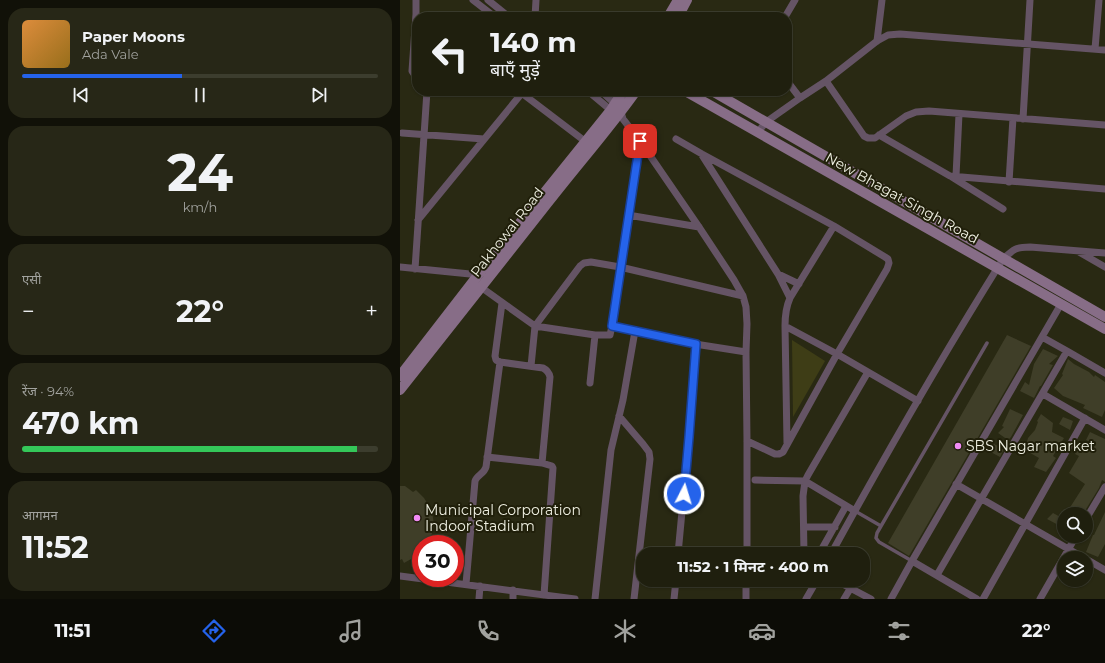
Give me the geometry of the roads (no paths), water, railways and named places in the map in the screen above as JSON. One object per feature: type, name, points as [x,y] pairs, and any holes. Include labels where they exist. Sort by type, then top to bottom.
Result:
[{"type":"street","points":[[416,0],[418,12]]},
{"type":"street","points":[[474,0],[489,12]]},
{"type":"street","points":[[488,0],[503,12]]},
{"type":"street","points":[[535,12],[536,0]]},
{"type":"street","points":[[671,12],[678,0]]},
{"type":"street","points":[[681,12],[687,0]]},
{"type":"street","points":[[788,12],[795,0]]},
{"type":"street","points":[[877,41],[882,0]]},
{"type":"street","points":[[1023,119],[1030,0]]},
{"type":"street","points":[[1095,49],[1101,4]]},
{"type":"street","points":[[758,132],[766,122],[826,81],[877,41],[888,35],[900,34],[1105,50]]},
{"type":"street","points":[[826,81],[864,136],[872,139],[906,116],[916,112],[929,111],[1105,125]]},
{"type":"street","points":[[792,88],[800,98]]},
{"type":"street","points":[[415,269],[427,96]]},
{"type":"street","points":[[418,220],[517,96]]},
{"type":"street","points":[[525,96],[586,142]]},
{"type":"street","points":[[595,96],[618,112]]},
{"type":"street","points":[[605,96],[640,141],[699,227],[743,296],[748,324],[746,352],[748,441],[747,547]]},
{"type":"street","name":"Pakhowal Road","points":[[400,376],[475,278],[586,142],[618,112],[622,96]]},
{"type":"street","name":"Pakhowal Road","points":[[400,390],[482,288],[632,96]]},
{"type":"street","name":"New Bhagat Singh Road","points":[[694,96],[1105,329]]},
{"type":"street","name":"New Bhagat Singh Road","points":[[721,96],[1105,317]]},
{"type":"street","points":[[953,176],[959,114]]},
{"type":"street","points":[[1009,182],[1013,118]]},
{"type":"street","points":[[402,134],[484,139]]},
{"type":"street","points":[[879,135],[953,176],[1003,209]]},
{"type":"street","points":[[676,139],[834,226],[888,259],[889,264],[887,268],[836,354],[782,452],[775,454],[748,441]]},
{"type":"street","points":[[475,278],[482,288],[535,326],[595,335],[610,334],[640,141]]},
{"type":"street","points":[[702,154],[778,274],[790,298]]},
{"type":"street","points":[[953,176],[1105,190]]},
{"type":"street","points":[[628,214],[699,227]]},
{"type":"street","points":[[787,443],[786,305],[834,226]]},
{"type":"street","points":[[835,547],[918,401],[1004,259],[1012,251],[1020,247],[1105,253]]},
{"type":"street","points":[[1077,251],[1105,267]]},
{"type":"street","points":[[531,366],[535,326],[580,266],[584,263],[591,262],[620,267],[743,296]]},
{"type":"street","points":[[400,268],[457,273],[475,278],[490,277]]},
{"type":"street","points":[[778,274],[799,284]]},
{"type":"street","points":[[891,599],[1066,294]]},
{"type":"street","points":[[502,303],[495,356],[496,360],[500,362],[546,369],[549,373],[550,377],[542,463]]},
{"type":"street","points":[[612,326],[696,344],[746,352]]},
{"type":"street","points":[[785,326],[918,401]]},
{"type":"street","points":[[595,599],[611,450],[635,331]]},
{"type":"street","points":[[590,383],[595,335]]},
{"type":"street","points":[[1042,337],[1105,374]]},
{"type":"street","points":[[679,547],[696,344]]},
{"type":"street","points":[[937,575],[1067,352]]},
{"type":"street","points":[[466,584],[475,482],[476,477],[485,471],[500,362]]},
{"type":"street","points":[[804,547],[805,481],[868,372]]},
{"type":"street","points":[[1043,394],[1105,430]]},
{"type":"street","points":[[619,416],[649,452],[650,460],[634,599]]},
{"type":"street","points":[[983,599],[1085,418]]},
{"type":"street","points":[[487,457],[542,463],[552,466],[553,468],[539,596]]},
{"type":"street","points":[[755,480],[805,481],[854,511]]},
{"type":"street","points":[[956,484],[1072,551]]},
{"type":"street","points":[[1093,507],[1105,487]]},
{"type":"street","points":[[823,547],[846,506]]},
{"type":"street","points":[[804,527],[835,527]]},
{"type":"street","points":[[1040,599],[1072,543]]},
{"type":"street","points":[[912,560],[977,599]]},
{"type":"street","points":[[1093,563],[1105,570]]},
{"type":"street","points":[[400,576],[513,590],[554,598],[575,599]]},
{"type":"street","points":[[478,599],[480,586]]},
{"type":"street","points":[[674,599],[675,587]]},
{"type":"street","points":[[746,587],[746,599]]},
{"type":"street","points":[[806,599],[813,587]]},
{"type":"street","points":[[844,599],[850,588],[872,599]]},
{"type":"street","points":[[513,590],[513,599]]},
{"type":"lane","points":[[912,560],[879,542],[876,538],[876,533],[987,343]]},
{"type":"lane","points":[[854,511],[881,526]]},
{"type":"place","name":"SBS Nagar market","points":[[958,446]]},
{"type":"place","name":"Municipal Corporation Indoor Stadium","points":[[417,518]]}]
